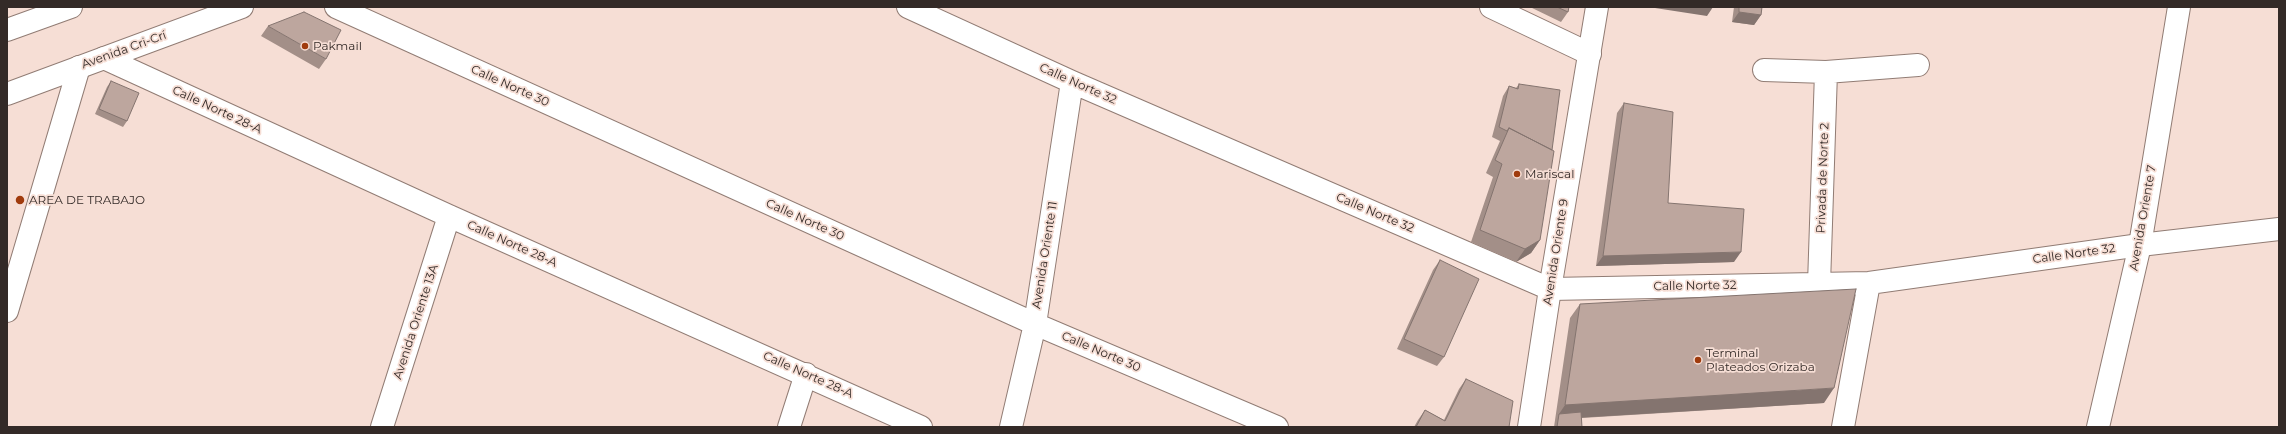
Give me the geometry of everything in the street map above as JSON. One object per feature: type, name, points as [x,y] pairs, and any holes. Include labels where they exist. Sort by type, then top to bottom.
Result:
[{"type":"street","points":[[7,30],[71,7]]},
{"type":"street","name":"Avenida Cri-Crí","points":[[7,94],[242,7]]},
{"type":"street","name":"Calle Norte 30","points":[[336,7],[1035,324],[1277,427]]},
{"type":"street","name":"Calle Norte 32","points":[[908,7],[1072,82],[1550,289],[1869,283],[2140,245],[2279,229]]},
{"type":"street","points":[[1492,7],[1590,54]]},
{"type":"street","name":"Avenida Oriente 9","points":[[1529,427],[1550,289],[1597,7]]},
{"type":"street","name":"Avenida Oriente 7","points":[[2098,427],[2140,245],[2178,7]]},
{"type":"street","name":"Calle Norte 28-A","points":[[104,58],[449,216],[806,374],[921,427]]},
{"type":"street","points":[[1764,70],[1826,72],[1918,65]]},
{"type":"street","points":[[7,311],[79,67]]},
{"type":"street","name":"Privada de Norte 2","points":[[1819,284],[1826,72]]},
{"type":"street","name":"Avenida Oriente 11","points":[[1011,427],[1035,324],[1072,82]]},
{"type":"street","name":"Avenida Oriente 13A","points":[[382,427],[449,216]]},
{"type":"street","points":[[1843,427],[1869,283]]},
{"type":"street","points":[[789,427],[806,374]]},
{"type":"building","points":[[1557,7],[1569,7],[1568,12]]},
{"type":"building","points":[[1739,7],[1762,7],[1761,15],[1739,12]]},
{"type":"building","points":[[304,12],[341,30],[326,59],[268,26]]},
{"type":"building","points":[[111,81],[139,93],[127,121],[99,109]]},
{"type":"building","points":[[1519,84],[1560,90],[1552,150],[1509,128],[1507,131],[1499,127],[1509,86],[1518,89]]},
{"type":"building","points":[[1624,103],[1673,112],[1668,203],[1744,209],[1741,252],[1603,256]]},
{"type":"building","points":[[1509,128],[1554,151],[1540,240],[1525,249],[1480,230],[1502,164],[1495,160]]},
{"type":"building","points":[[1440,260],[1479,279],[1444,357],[1404,339]]},
{"type":"building","name":"Terminal Plateados Orizaba","points":[[1856,289],[1834,388],[1565,405],[1580,304]]},
{"type":"building","points":[[1466,379],[1513,401],[1509,427],[1416,427],[1425,410],[1445,421]]},
{"type":"building","points":[[1581,412],[1582,427],[1557,427],[1559,414]]},
{"type":"place","name":"Pakmail","points":[[305,46]]},
{"type":"place","name":"Mariscal","points":[[1517,174]]},
{"type":"place","name":"AREA DE TRABAJO","points":[[20,200]]},
{"type":"place","name":"Terminal Plateados Orizaba","points":[[1698,360]]}]
